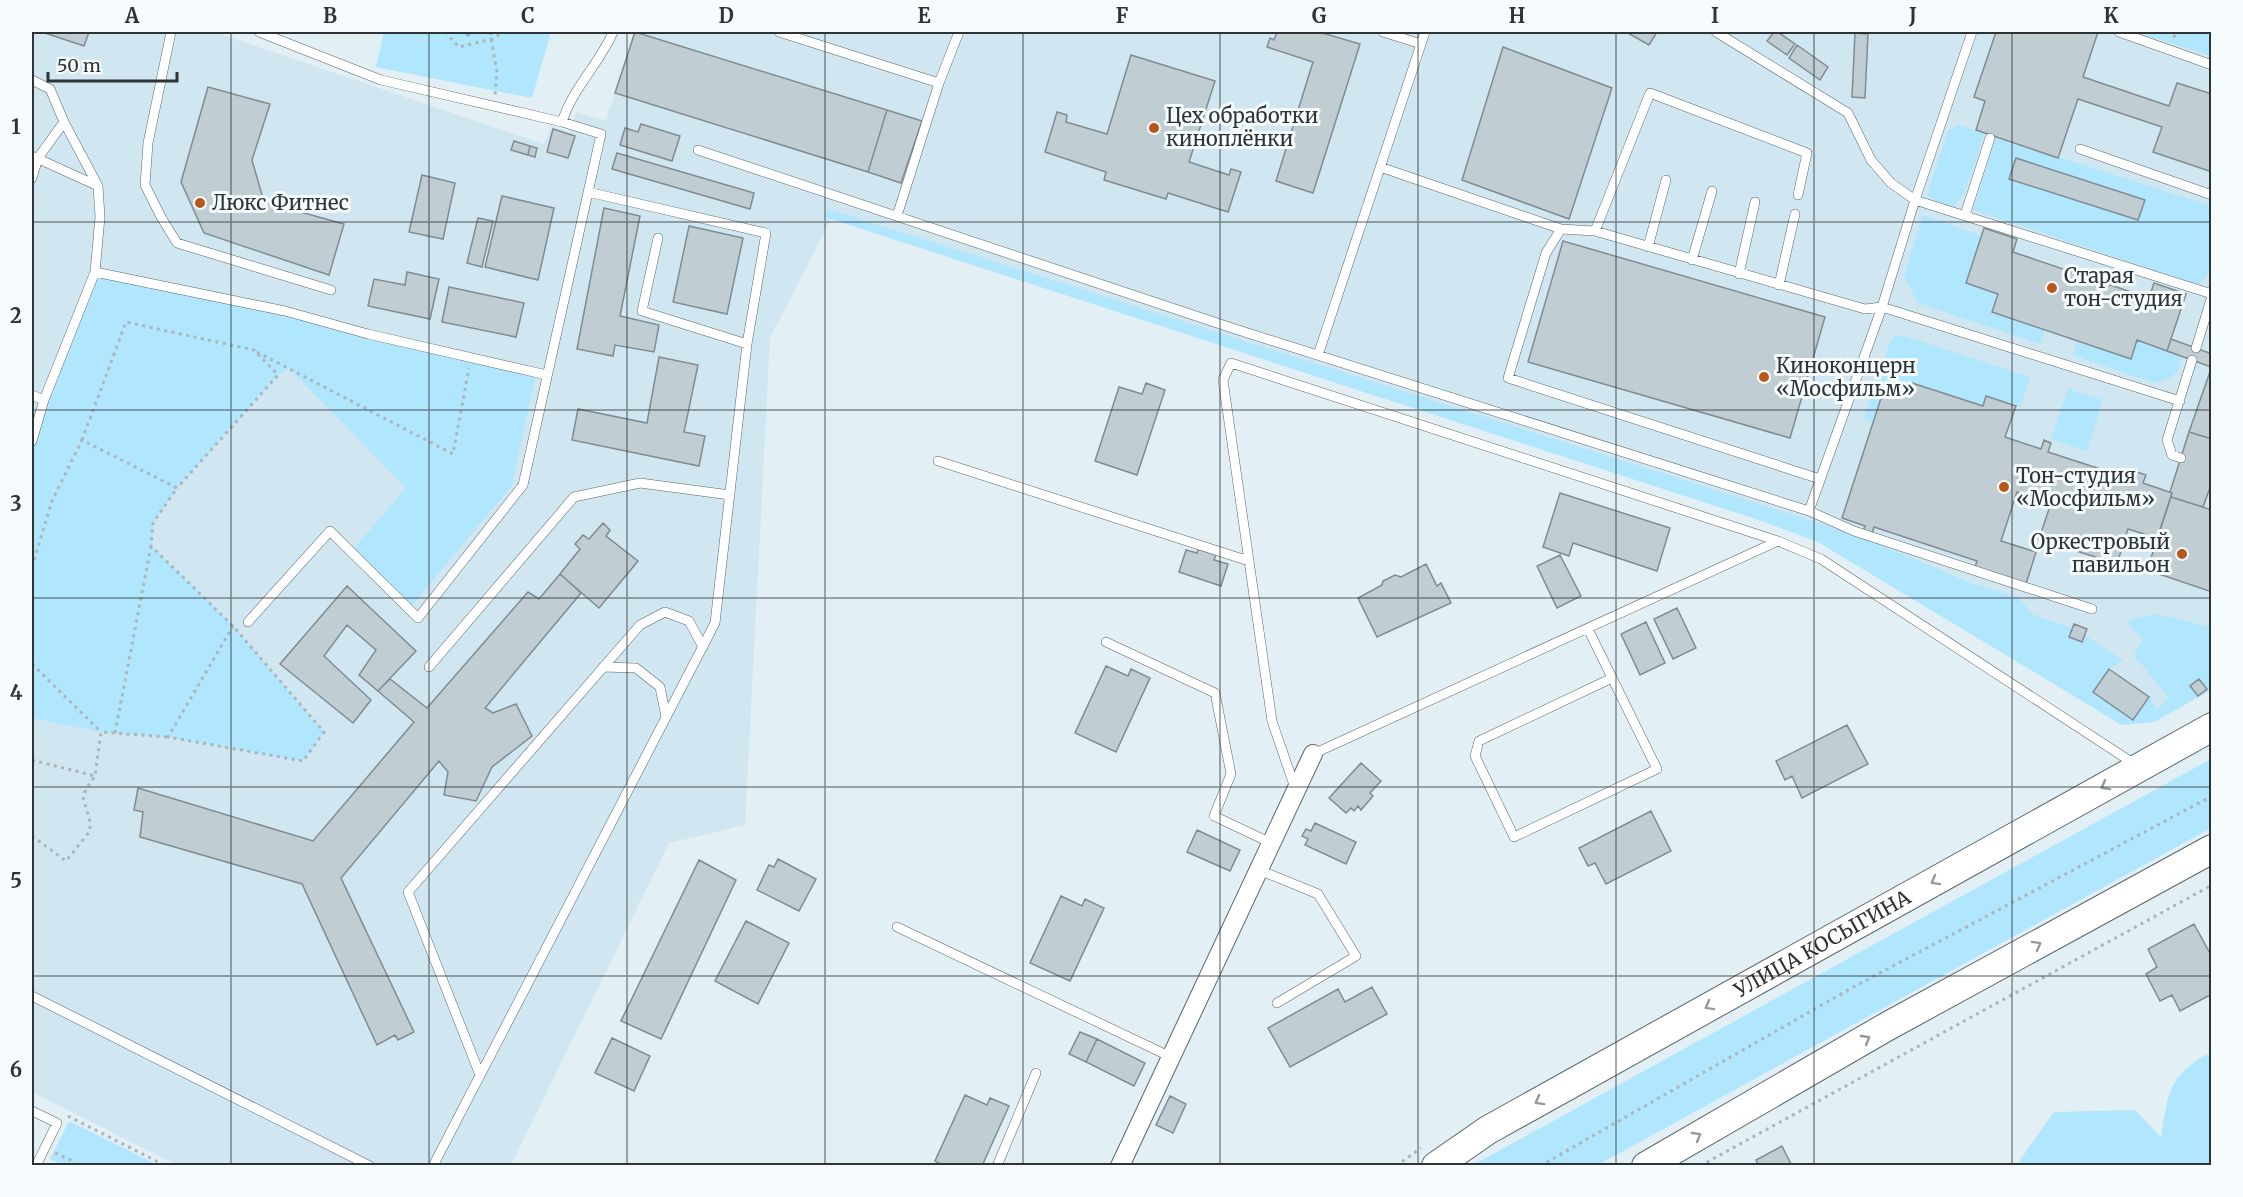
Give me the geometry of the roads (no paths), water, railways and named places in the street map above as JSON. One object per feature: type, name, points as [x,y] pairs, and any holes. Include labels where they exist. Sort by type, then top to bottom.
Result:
[{"type":"main road","name":"УЛИЦА КОСЫГИНА","points":[[1436,1166],[1488,1130],[2211,727]]},
{"type":"main road","points":[[1646,1166],[1888,1026],[2211,849]]},
{"type":"street","points":[[1120,1166],[1313,754]]},
{"type":"lane","points":[[171,32],[148,143],[146,185],[166,226],[177,243],[331,290]]},
{"type":"lane","points":[[248,622],[330,531],[418,618],[523,485],[602,134],[562,122],[381,80],[260,32]]},
{"type":"lane","points":[[562,122],[566,109],[597,63],[613,32]]},
{"type":"lane","points":[[779,32],[939,83]]},
{"type":"lane","points":[[897,216],[939,83],[959,32]]},
{"type":"lane","points":[[1383,32],[1421,44]]},
{"type":"lane","points":[[1318,355],[1425,32]]},
{"type":"lane","points":[[1716,32],[1848,113],[1871,160],[1891,183],[1915,200],[2211,295],[2196,348]]},
{"type":"lane","points":[[1809,511],[1882,307],[1915,200],[1972,32]]},
{"type":"lane","points":[[2119,32],[2211,65]]},
{"type":"lane","points":[[32,80],[50,89],[64,122],[98,186],[100,218],[95,272],[44,400],[32,441]]},
{"type":"lane","points":[[1595,231],[1650,93],[1807,153],[1798,195]]},
{"type":"lane","points":[[32,178],[35,157],[64,122]]},
{"type":"lane","points":[[1965,215],[1990,138]]},
{"type":"lane","points":[[2080,149],[2211,195]]},
{"type":"lane","points":[[698,150],[1318,355],[1809,511],[1854,531],[2092,609]]},
{"type":"lane","points":[[35,157],[98,186]]},
{"type":"lane","points":[[1380,167],[1561,229],[1595,231],[1865,309],[1882,307],[2180,401]]},
{"type":"lane","points":[[1648,247],[1666,180]]},
{"type":"lane","points":[[1692,260],[1712,191]]},
{"type":"lane","points":[[433,1166],[715,623],[747,344],[766,232],[588,192]]},
{"type":"lane","points":[[1739,274],[1755,202]]},
{"type":"lane","points":[[1779,285],[1795,214]]},
{"type":"lane","points":[[1561,229],[1546,253],[1508,378],[1820,479]]},
{"type":"lane","points":[[658,238],[642,311],[747,344]]},
{"type":"lane","points":[[95,272],[285,311],[368,334],[548,375]]},
{"type":"lane","points":[[2181,458],[2172,455],[2167,440],[2192,360]]},
{"type":"lane","points":[[1296,790],[1272,721],[1223,380],[1232,363],[1778,541],[1821,559],[2139,767]]},
{"type":"lane","points":[[32,395],[44,400]]},
{"type":"lane","points":[[938,460],[1249,561]]},
{"type":"lane","points":[[429,667],[574,497],[640,483],[730,495]]},
{"type":"lane","points":[[1313,754],[1778,541]]},
{"type":"lane","points":[[480,1075],[408,892],[640,625],[665,612],[689,621],[703,647]]},
{"type":"lane","points":[[1587,628],[1612,678],[1657,769],[1514,837],[1475,756],[1479,741],[1612,678]]},
{"type":"lane","points":[[1106,642],[1215,693],[1231,774],[1214,816],[1271,843]]},
{"type":"lane","points":[[603,667],[636,668],[660,687],[666,717]]},
{"type":"lane","points":[[1259,870],[1318,894],[1356,956],[1277,1003]]},
{"type":"lane","points":[[897,927],[1170,1057]]},
{"type":"lane","points":[[32,996],[370,1166]]},
{"type":"lane","points":[[996,1166],[1036,1073]]},
{"type":"lane","points":[[32,1111],[57,1123],[36,1166]]},
{"type":"place","name":"Цех обработки киноплёнки","points":[[1154,128]]},
{"type":"place","name":"Люкс Фитнес","points":[[200,203]]},
{"type":"place","name":"Старая тон-студия","points":[[2052,288]]},
{"type":"place","name":"Киноконцерн «Мосфильм»","points":[[1764,377]]},
{"type":"place","name":"Тон-студия «Мосфильм»","points":[[2004,487]]},
{"type":"place","name":"Оркестровый павильон","points":[[2182,554]]}]
